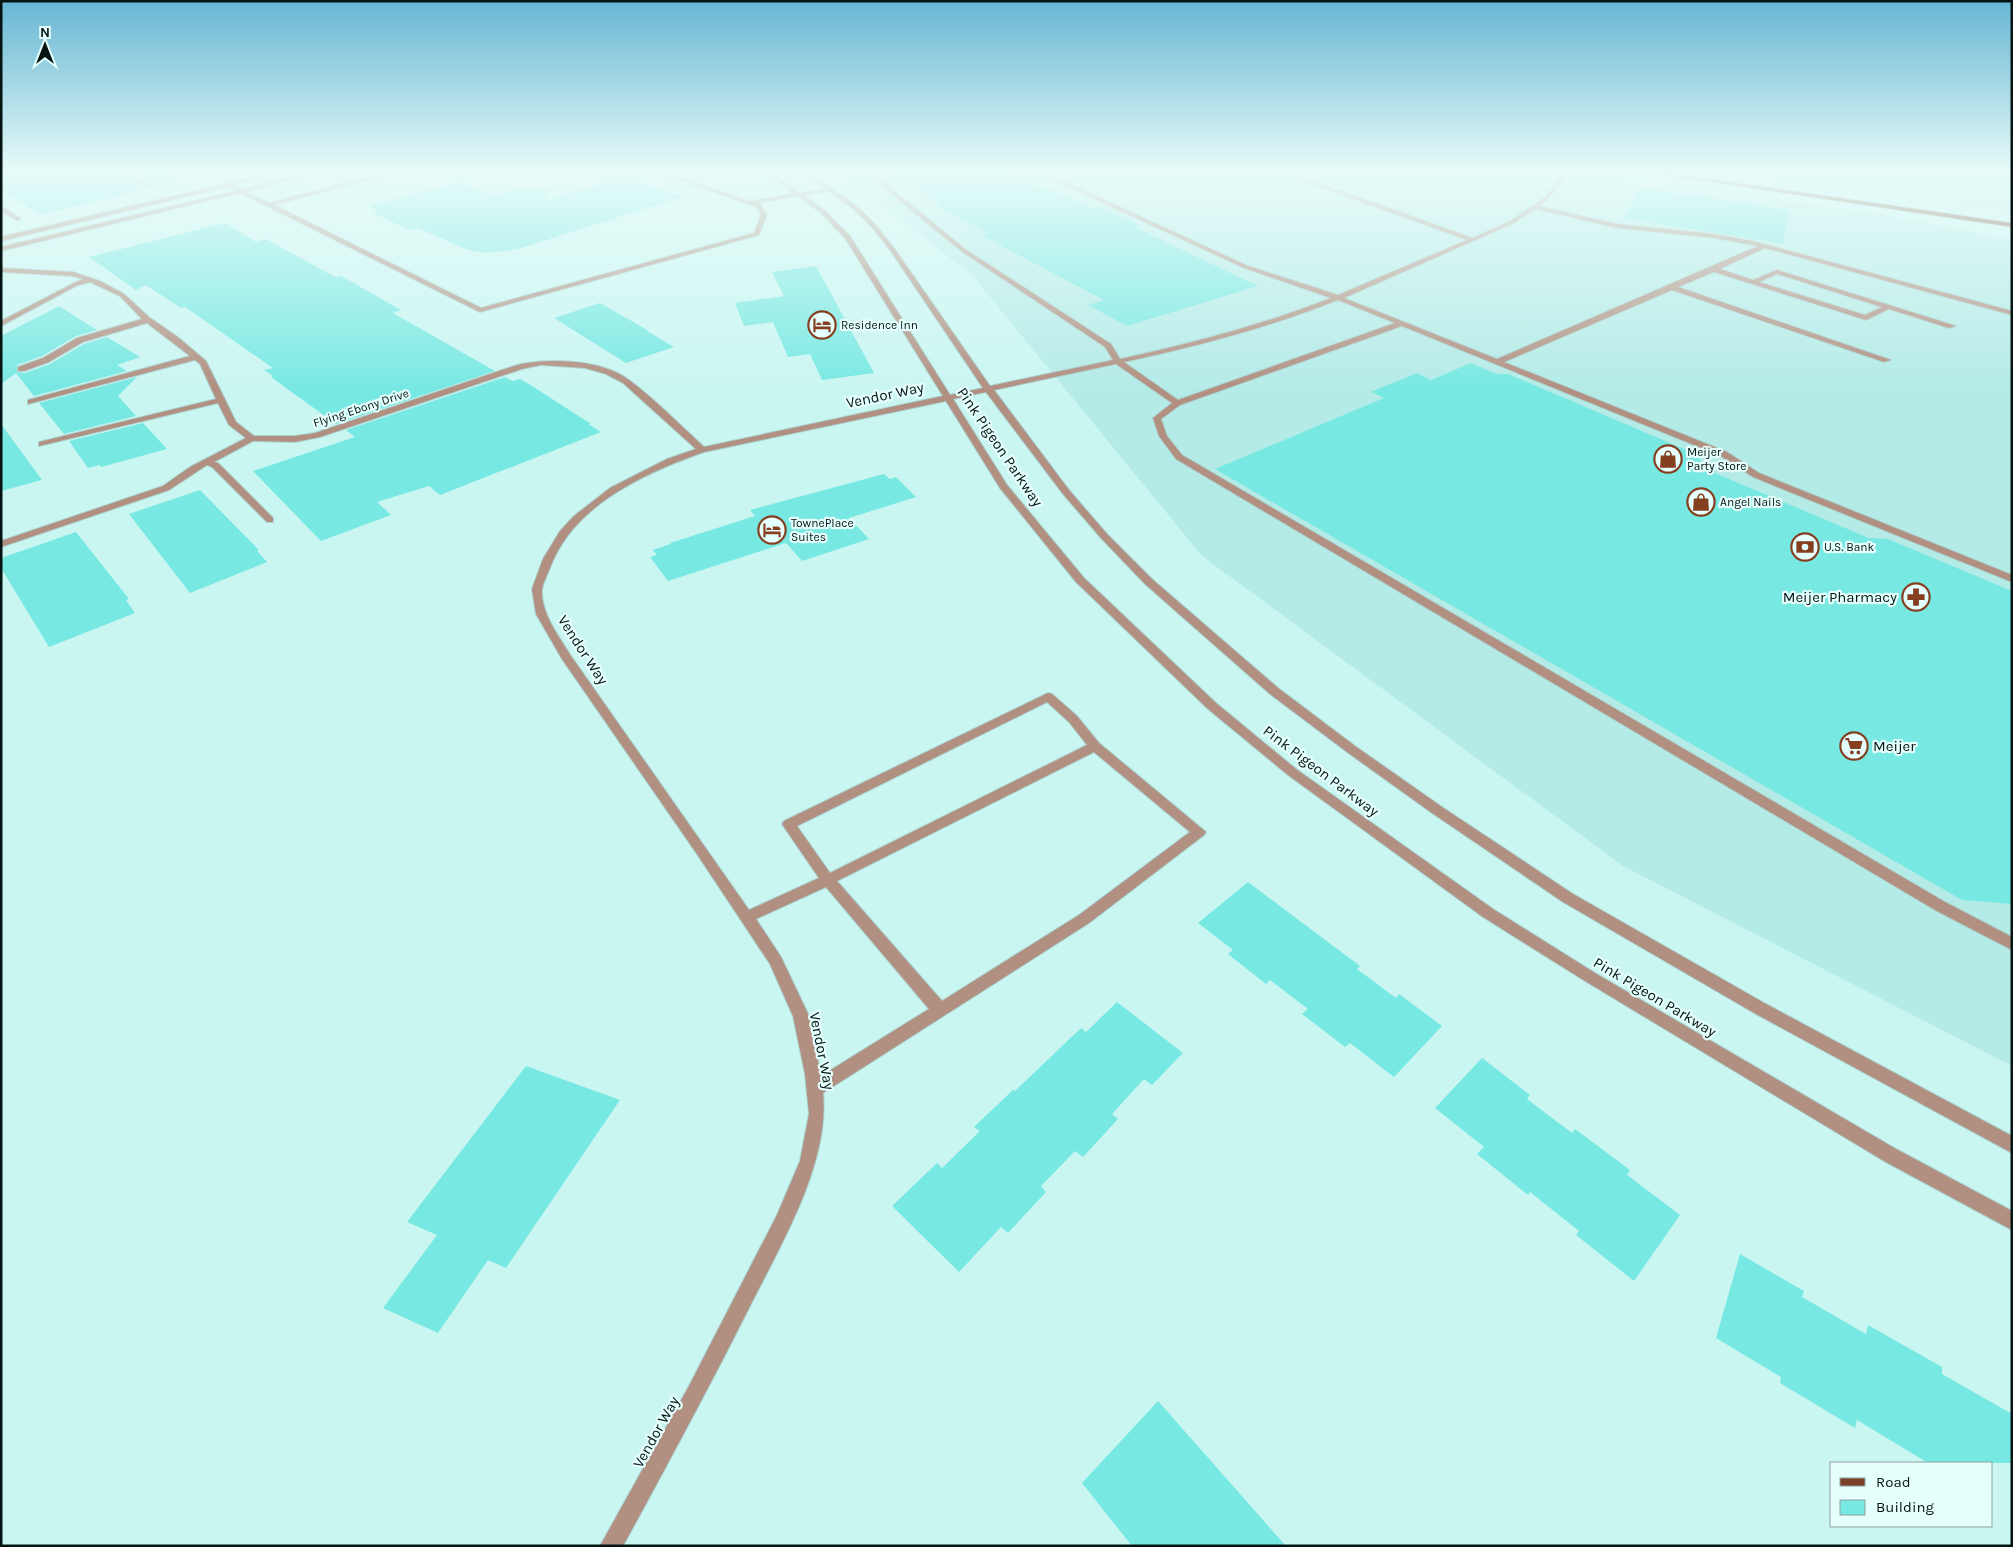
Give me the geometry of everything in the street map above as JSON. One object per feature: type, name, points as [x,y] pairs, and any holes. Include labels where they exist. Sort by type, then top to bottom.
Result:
[{"type":"street","points":[[1,249],[17,245]]},
{"type":"street","points":[[349,245],[480,310],[715,245]]},
{"type":"street","name":"Pink Pigeon Parkway","points":[[853,245],[1003,486],[1080,580],[1212,706],[1292,772],[1488,913],[1590,977],[1890,1154],[2012,1221]]},
{"type":"street","name":"Pink Pigeon Parkway","points":[[890,245],[989,390],[1066,492],[1104,536],[1150,582],[1274,691],[1437,810],[1568,898],[1761,1009],[2012,1145]]},
{"type":"street","points":[[957,245],[1108,346],[1118,362],[1177,403]]},
{"type":"street","points":[[1198,245],[1246,267],[1339,298],[1403,323],[1724,454],[1756,475],[2012,579]]},
{"type":"street","name":"Vendor Way","points":[[611,1546],[696,1393],[783,1221],[808,1160],[817,1114],[815,1089],[801,1016],[776,961],[702,850],[566,657],[541,614],[537,589],[548,559],[563,533],[594,503],[613,490],[670,461],[702,450],[989,390],[1221,338],[1281,320],[1339,298],[1461,245]]},
{"type":"street","points":[[1760,245],[2012,313]]},
{"type":"street","points":[[1497,362],[1764,246]]},
{"type":"street","points":[[1712,269],[1866,318],[1889,306]]},
{"type":"street","points":[[1,270],[73,274],[92,279],[122,296],[148,320],[203,363],[232,423],[252,438],[206,462],[166,488],[1,544]]},
{"type":"street","points":[[1,277],[35,272]]},
{"type":"street","points":[[1753,282],[1777,272],[1952,326]]},
{"type":"street","points":[[1,324],[74,285],[92,279]]},
{"type":"street","points":[[1670,287],[1887,360]]},
{"type":"street","points":[[21,369],[46,360],[80,340],[148,320]]},
{"type":"street","points":[[1403,323],[1177,403],[1157,418],[1163,436],[1178,457],[1932,901],[2012,944]]},
{"type":"street","points":[[31,402],[196,357]]},
{"type":"street","name":"Flying Ebony Drive","points":[[252,438],[295,439],[317,435],[520,367],[541,363],[585,366],[609,372],[626,381],[702,450]]},
{"type":"street","points":[[42,444],[221,400]]},
{"type":"street","points":[[206,462],[216,466],[270,520]]},
{"type":"street","points":[[815,1089],[1084,919],[1199,832],[1095,746],[1073,719],[1048,698],[789,824],[828,880],[940,1010]]},
{"type":"street","points":[[747,917],[828,880],[1095,746]]},
{"type":"shaded area","points":[[933,245],[2012,245],[2012,1066],[1623,866],[1202,556],[972,275]]},
{"type":"building","points":[[136,245],[277,245],[335,277],[341,276],[401,310],[393,313],[495,371],[336,424],[264,370],[273,368],[185,307],[181,308],[146,285],[136,290],[89,257]]},
{"type":"building","points":[[457,245],[530,245],[518,249],[487,253],[468,250]]},
{"type":"building","points":[[1000,245],[1172,245],[1258,286],[1127,326],[1088,305],[1104,300]]},
{"type":"building","name":"Residence Inn","points":[[816,266],[874,373],[822,380],[810,354],[788,357],[773,322],[744,326],[735,303],[784,296],[772,272]]},
{"type":"building","points":[[600,303],[674,347],[626,363],[554,318]]},
{"type":"building","points":[[59,306],[97,330],[76,336],[42,356],[17,365],[17,372],[25,373],[50,364],[84,344],[107,337],[140,357],[117,365],[127,371],[34,396],[16,373],[1,384],[1,336]]},
{"type":"building","name":"Meijer","points":[[1471,363],[1497,374],[1508,374],[1698,455],[1705,469],[1869,538],[1888,539],[2012,591],[2012,904],[1962,900],[1215,469],[1384,398],[1371,392],[1417,373],[1431,380]]},
{"type":"building","points":[[137,377],[118,396],[136,416],[64,434],[39,403]]},
{"type":"building","points":[[505,377],[513,381],[520,379],[601,432],[440,495],[429,486],[377,502],[391,515],[321,541],[253,471],[355,437],[346,430]]},
{"type":"building","points":[[143,423],[167,449],[101,467],[100,465],[88,468],[69,441]]},
{"type":"building","points":[[1,424],[42,480],[1,491]]},
{"type":"building","name":"TownePlace Suites","points":[[884,474],[890,479],[896,477],[916,497],[849,518],[869,539],[802,561],[786,543],[668,581],[650,557],[657,555],[653,550],[670,543],[755,516],[750,510]]},
{"type":"building","points":[[200,490],[259,550],[257,551],[267,562],[190,593],[129,514]]},
{"type":"building","points":[[76,532],[129,599],[126,600],[135,613],[49,647],[1,568],[1,558]]},
{"type":"building","points":[[1248,882],[1360,966],[1357,969],[1396,998],[1399,994],[1442,1026],[1394,1077],[1350,1043],[1345,1047],[1302,1014],[1308,1009],[1270,980],[1266,984],[1228,954],[1233,950],[1198,923]]},
{"type":"building","points":[[1117,1002],[1183,1053],[1152,1085],[1144,1079],[1112,1114],[1118,1119],[1083,1157],[1075,1151],[1041,1186],[1046,1192],[1008,1233],[1001,1227],[959,1272],[892,1206],[937,1163],[942,1168],[980,1131],[974,1127],[1013,1090],[1015,1091],[1081,1028],[1086,1032]]},
{"type":"building","points":[[1482,1058],[1530,1095],[1527,1099],[1572,1133],[1575,1129],[1630,1170],[1627,1175],[1680,1215],[1634,1281],[1576,1235],[1579,1231],[1530,1192],[1528,1195],[1477,1154],[1484,1147],[1435,1108]]},
{"type":"building","points":[[526,1066],[620,1100],[506,1268],[488,1260],[438,1333],[383,1308],[437,1235],[407,1222]]},
{"type":"building","points":[[1740,1254],[1804,1291],[1802,1297],[1866,1334],[1868,1325],[1942,1367],[1942,1374],[2012,1414],[2012,1463],[1926,1462],[1857,1420],[1855,1428],[1780,1383],[1781,1377],[1716,1338]]},
{"type":"building","points":[[1158,1401],[1286,1546],[1132,1546],[1082,1483]]},
{"type":"place","name":"Residence Inn","points":[[822,325]]},
{"type":"place","name":"Meijer Party Store","points":[[1668,459]]},
{"type":"place","name":"Angel Nails","points":[[1701,502]]},
{"type":"place","name":"TownePlace Suites","points":[[772,530]]},
{"type":"place","name":"U.S. Bank","points":[[1805,547]]},
{"type":"place","name":"Meijer Pharmacy","points":[[1916,597]]},
{"type":"place","name":"Meijer","points":[[1854,746]]}]
